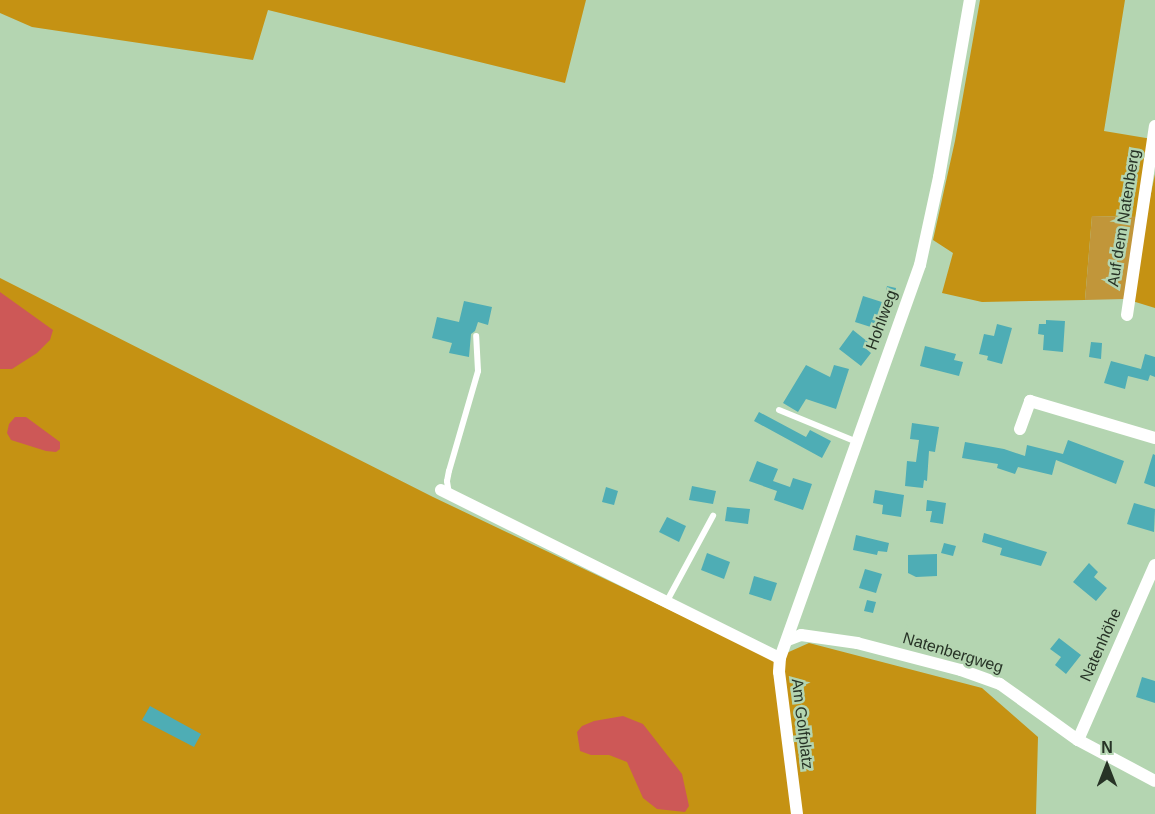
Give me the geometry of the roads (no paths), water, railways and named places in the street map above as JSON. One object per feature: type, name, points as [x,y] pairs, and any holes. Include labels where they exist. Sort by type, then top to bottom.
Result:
[{"type":"street","name":"Hohlweg","points":[[788,640],[920,265],[939,177],[969,0]]},
{"type":"street","name":"Auf dem Natenberg","points":[[1127,315],[1155,126]]},
{"type":"street","points":[[1020,429],[1030,401],[1155,438]]},
{"type":"street","points":[[445,492],[780,658]]},
{"type":"street","name":"Natenhöhe","points":[[1078,740],[1155,564]]},
{"type":"street","name":"Natenbergweg","points":[[788,640],[801,635],[820,636],[961,670],[1013,691],[1078,740],[1155,782]]},
{"type":"street","name":"Am Golfplatz","points":[[788,640],[780,658],[779,672],[797,814]]},
{"type":"lane","points":[[445,492],[478,372],[476,336]]},
{"type":"lane","points":[[778,410],[857,442]]},
{"type":"lane","points":[[667,601],[713,516]]}]
